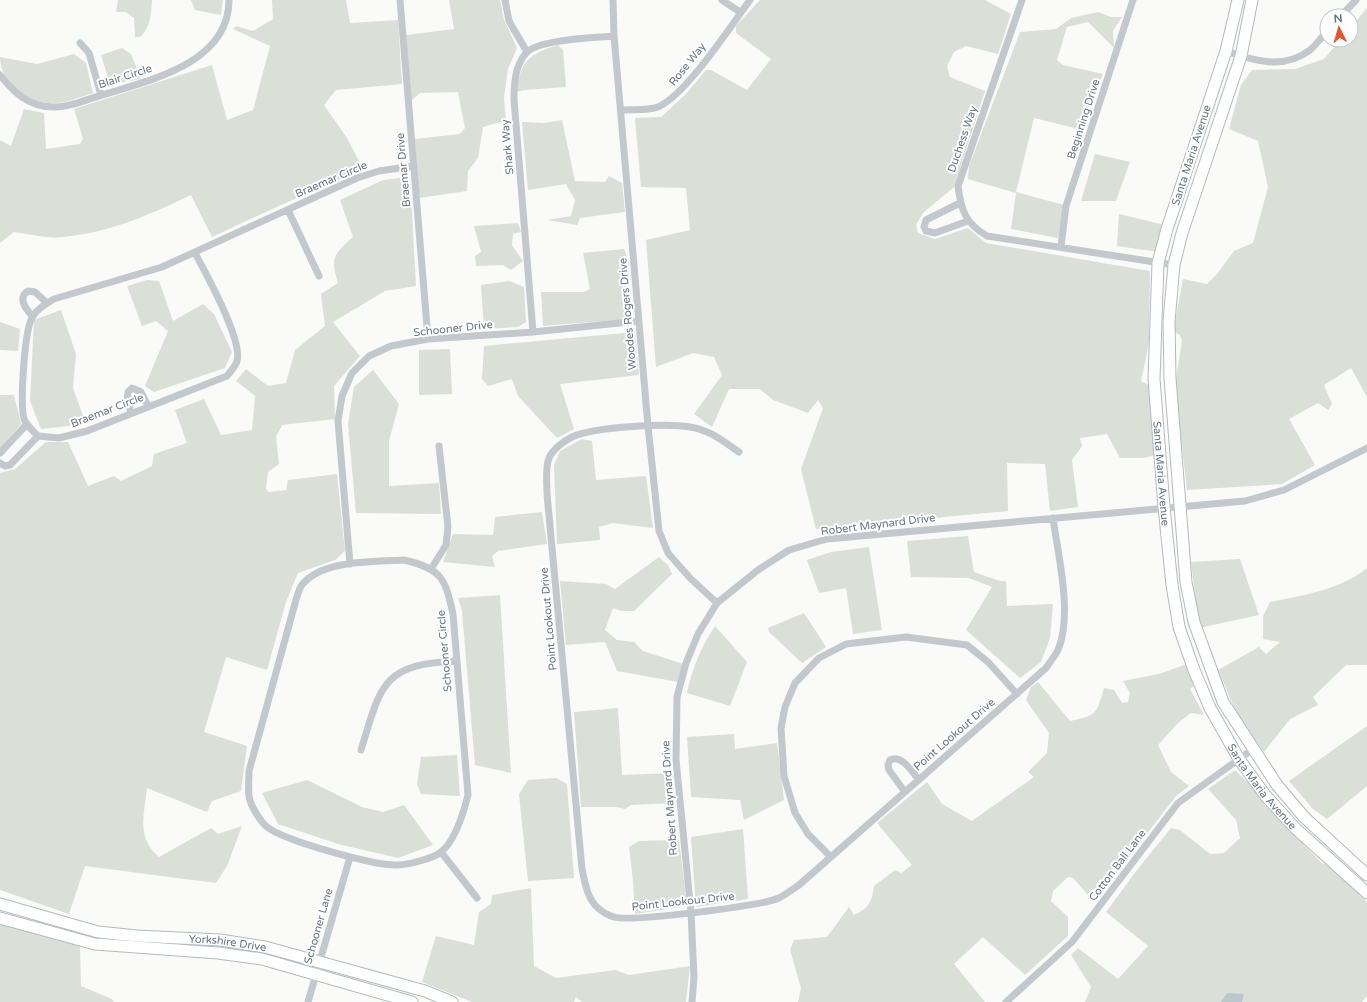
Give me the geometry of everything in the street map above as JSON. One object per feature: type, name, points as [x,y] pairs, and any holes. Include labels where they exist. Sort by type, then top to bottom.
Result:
[{"type":"street","name":"Blair Circle","points":[[0,75],[14,92],[30,102],[53,108],[74,104],[147,82],[192,61],[220,34],[229,10],[229,0]]},
{"type":"street","name":"Braemar Drive","points":[[400,0],[428,339]]},
{"type":"street","points":[[505,0],[509,21],[527,52],[559,41],[614,36]]},
{"type":"street","name":"Woodes Rogers Drive","points":[[613,0],[614,36],[638,321],[659,531],[668,553],[690,578],[717,603]]},
{"type":"street","points":[[722,0],[740,12]]},
{"type":"street","name":"Rose Way","points":[[621,110],[656,107],[672,98],[701,66],[750,0]]},
{"type":"street","name":"Duchess Way","points":[[1022,0],[958,186],[960,203],[968,221],[976,229],[987,236],[1061,246],[1174,265]]},
{"type":"street","name":"Beginning Drive","points":[[1061,246],[1066,206],[1133,0]]},
{"type":"street","name":"Santa Maria Avenue","points":[[1238,0],[1226,51],[1167,229],[1158,263],[1154,379],[1172,585],[1179,627],[1210,708],[1239,759],[1265,795],[1295,828],[1367,893]]},
{"type":"street","name":"Santa Maria Avenue","points":[[1252,0],[1241,56],[1182,233],[1174,265],[1169,321],[1170,378],[1186,582],[1194,622],[1223,702],[1277,785],[1304,817],[1367,875]]},
{"type":"street","points":[[1348,8],[1356,0]]},
{"type":"street","points":[[1226,51],[1262,62],[1276,63],[1290,60],[1310,50],[1319,40]]},
{"type":"street","points":[[80,43],[89,53],[101,95]]},
{"type":"street","name":"Shark Way","points":[[527,52],[518,67],[514,83],[533,332]]},
{"type":"street","name":"Braemar Circle","points":[[32,316],[54,299],[162,267],[196,253],[357,178],[379,171],[413,166]]},
{"type":"street","points":[[960,203],[926,220],[924,227],[926,232],[935,234],[968,221]]},
{"type":"street","points":[[288,210],[320,276]]},
{"type":"street","name":"Braemar Circle","points":[[38,436],[59,438],[87,430],[227,376],[237,361],[238,347],[230,326],[196,253]]},
{"type":"street","points":[[0,463],[4,466],[10,465],[38,436],[26,424],[22,403],[27,333],[32,316],[24,304],[24,293],[28,291],[36,292],[47,303]]},
{"type":"street","name":"Schooner Drive","points":[[350,564],[338,421],[342,396],[352,373],[369,356],[391,346],[428,339],[533,332],[638,321]]},
{"type":"street","points":[[131,412],[127,399],[128,392],[132,388],[141,392],[148,406]]},
{"type":"street","points":[[0,453],[26,424]]},
{"type":"street","name":"Point Lookout Drive","points":[[738,452],[711,433],[690,427],[648,426],[588,432],[559,445],[549,458],[547,494],[582,861],[587,892],[598,908],[614,917],[636,918],[691,912],[756,904],[779,898],[799,885],[1046,668],[1058,651],[1064,632],[1065,607],[1053,518]]},
{"type":"street","points":[[439,446],[448,527],[446,545],[431,569],[404,560],[350,564],[327,569],[312,576],[301,587],[294,607],[249,771],[249,796],[256,812],[266,826],[282,836],[350,857],[397,865],[417,861],[441,852],[477,898]]},
{"type":"street","name":"Robert Maynard Drive","points":[[692,1002],[694,977],[691,912],[676,760],[677,697],[686,663],[698,634],[717,603],[758,570],[789,550],[827,539],[1164,507],[1245,501],[1284,490],[1367,448]]},
{"type":"street","name":"Schooner Circle","points":[[431,569],[441,577],[449,596],[453,614],[468,794],[463,816],[441,852]]},
{"type":"street","points":[[831,857],[808,834],[795,813],[784,776],[782,735],[785,707],[795,683],[819,658],[846,644],[898,638],[967,645],[988,662],[1017,694]]},
{"type":"street","points":[[361,750],[377,700],[388,681],[406,668],[428,662],[456,661]]},
{"type":"street","points":[[1210,708],[1223,702]]},
{"type":"street","name":"Cotton Ball Lane","points":[[1006,1002],[1072,942],[1178,803],[1253,749]]},
{"type":"street","points":[[905,792],[889,770],[888,765],[890,760],[895,758],[900,759],[919,780]]},
{"type":"street","points":[[1295,828],[1304,817]]},
{"type":"street","name":"Schooner Lane","points":[[308,1002],[350,857]]},
{"type":"street","points":[[1344,873],[1354,864]]},
{"type":"street","name":"Yorkshire Drive","points":[[0,904],[98,932],[137,936],[220,940],[265,947],[425,991],[452,1002]]},
{"type":"street","name":"Yorkshire Drive","points":[[0,918],[95,944],[218,953],[262,959],[412,1002]]},
{"type":"shaded area","points":[[118,0],[152,0],[151,15],[148,25],[140,37],[135,37],[134,18],[126,12],[116,12]]},
{"type":"shaded area","points":[[191,0],[223,0],[221,15],[195,10]]},
{"type":"shaded area","points":[[272,0],[346,0],[350,23],[398,20],[402,84],[336,90],[324,105],[347,138],[363,169],[212,237],[191,195],[145,216],[113,227],[80,235],[57,237],[45,237],[14,232],[0,243],[0,140],[11,146],[24,109],[44,113],[46,149],[80,144],[83,139],[74,109],[212,65],[227,120],[253,110],[270,46],[233,29],[236,26],[253,31],[273,19]]},
{"type":"shaded area","points":[[449,0],[500,0],[504,20],[517,48],[508,69],[504,98],[506,120],[483,127],[478,158],[468,171],[467,191],[419,198],[415,139],[460,134],[465,128],[458,92],[420,93],[411,101],[406,35],[454,29]]},
{"type":"shaded area","points":[[760,0],[985,0],[1011,14],[998,54],[966,46],[954,52],[947,66],[950,77],[985,91],[954,187],[923,213],[916,225],[918,233],[935,239],[968,228],[986,243],[1150,271],[1149,343],[1141,381],[1150,386],[1156,455],[1143,458],[1120,458],[1107,434],[1080,438],[1082,446],[1072,460],[1078,507],[1050,511],[1045,464],[1007,463],[1008,511],[816,529],[801,469],[823,408],[818,400],[808,413],[773,400],[760,389],[729,389],[712,427],[694,414],[722,375],[714,357],[693,353],[656,367],[646,240],[690,230],[686,188],[641,187],[635,118],[661,117],[686,94],[706,70],[711,70],[747,90],[771,59],[736,33],[736,26]]},
{"type":"shaded area","points":[[1367,8],[1367,397],[1351,368],[1324,385],[1332,404],[1328,410],[1318,403],[1289,419],[1315,465],[1282,484],[1187,490],[1175,386],[1182,341],[1180,335],[1173,332],[1183,279],[1207,284],[1217,274],[1234,251],[1253,243],[1268,187],[1258,141],[1229,129],[1241,85],[1252,70],[1295,69],[1324,59],[1333,48],[1359,48],[1359,18]]},
{"type":"shaded area","points":[[1098,12],[1111,17],[1122,17],[1113,31],[1114,48],[1088,22],[1067,27],[1057,60],[1063,65],[1103,74],[1079,129],[1034,118],[1016,192],[1064,205],[1058,238],[1011,229],[1016,193],[968,179],[969,166],[1020,32],[1056,29],[1071,18]]},
{"type":"shaded area","points":[[558,45],[563,50],[566,87],[516,92],[521,73],[528,60],[539,52]]},
{"type":"shaded area","points":[[122,48],[131,54],[141,79],[110,84],[101,55]]},
{"type":"shaded area","points":[[74,54],[86,63],[93,93],[57,103],[37,101],[27,97],[11,84],[1,67],[0,57],[37,64]]},
{"type":"shaded area","points":[[562,120],[575,181],[605,182],[609,176],[622,183],[625,212],[580,218],[577,225],[547,220],[571,216],[575,200],[566,184],[528,190],[522,122],[544,123]]},
{"type":"shaded area","points":[[1095,154],[1130,162],[1116,201],[1081,201]]},
{"type":"shaded area","points":[[410,177],[416,286],[385,291],[333,322],[360,356],[334,386],[335,419],[282,425],[276,437],[279,464],[268,472],[266,489],[269,492],[286,490],[288,480],[337,474],[345,551],[335,560],[298,573],[286,602],[267,670],[226,657],[204,732],[247,746],[241,791],[212,801],[207,812],[147,788],[143,817],[144,834],[147,842],[159,857],[211,828],[218,834],[242,826],[227,866],[216,883],[85,866],[69,914],[0,890],[0,473],[15,469],[46,442],[68,442],[88,486],[114,476],[121,481],[152,466],[154,454],[187,443],[175,410],[204,399],[221,435],[252,430],[255,396],[236,381],[246,369],[268,386],[286,383],[295,350],[325,326],[321,294],[338,283],[334,267],[335,257],[353,237],[340,200],[383,180]]},
{"type":"shaded area","points":[[1119,214],[1165,225],[1158,252],[1117,246]]},
{"type":"shaded area","points":[[518,223],[521,232],[513,234],[512,245],[523,261],[511,270],[503,265],[476,266],[475,256],[481,252],[474,226]]},
{"type":"shaded area","points":[[624,249],[629,262],[628,319],[543,326],[541,292],[584,292],[590,289],[583,253]]},
{"type":"shaded area","points":[[147,280],[159,281],[173,321],[203,304],[214,314],[232,352],[225,368],[154,392],[145,386],[168,331],[156,321],[142,326],[127,286]]},
{"type":"shaded area","points":[[509,281],[524,287],[526,322],[518,327],[484,329],[481,285]]},
{"type":"shaded area","points":[[61,310],[76,354],[73,388],[86,424],[41,429],[30,401],[34,320]]},
{"type":"shaded area","points":[[0,322],[20,329],[18,351],[0,350]]},
{"type":"shaded area","points":[[635,332],[639,375],[560,384],[574,429],[557,438],[518,396],[512,379],[488,386],[482,379],[484,346]]},
{"type":"shaded area","points":[[450,349],[452,394],[419,395],[419,350]]},
{"type":"shaded area","points":[[373,370],[399,404],[389,441],[389,486],[439,483],[441,514],[356,513],[348,424],[354,387]]},
{"type":"shaded area","points":[[0,395],[14,395],[21,424],[0,448]]},
{"type":"shaded area","points":[[582,439],[592,441],[596,480],[646,476],[653,528],[613,523],[599,527],[600,540],[557,544],[554,465],[560,451]]},
{"type":"shaded area","points":[[542,512],[547,544],[498,551],[492,556],[495,567],[443,562],[453,534],[493,535],[495,517]]},
{"type":"shaded area","points":[[968,536],[974,572],[1000,581],[1006,581],[1007,606],[1053,604],[1050,638],[1041,662],[1020,678],[966,630],[992,587],[969,578],[911,577],[907,541]]},
{"type":"shaded area","points":[[869,547],[882,630],[853,634],[846,588],[819,593],[807,560],[831,552]]},
{"type":"shaded area","points":[[659,557],[668,565],[672,574],[634,611],[622,611],[613,608],[605,630],[617,640],[634,642],[643,651],[683,664],[678,682],[617,671],[605,642],[566,645],[560,581],[606,584],[615,589]]},
{"type":"shaded area","points":[[1240,559],[1259,615],[1199,628],[1191,562]]},
{"type":"shaded area","points":[[1367,568],[1367,665],[1346,665],[1313,697],[1318,705],[1290,719],[1264,752],[1240,721],[1218,670],[1259,647],[1266,654],[1280,642],[1263,639],[1263,616],[1270,602],[1309,594],[1333,587],[1345,582]]},
{"type":"shaded area","points":[[500,595],[511,773],[475,765],[462,611],[458,598]]},
{"type":"shaded area","points":[[804,613],[826,647],[802,663],[769,632],[768,628]]},
{"type":"shaded area","points":[[715,626],[747,662],[730,706],[687,693],[698,658],[705,642]]},
{"type":"shaded area","points":[[1187,664],[1194,686],[1190,689],[1204,715],[1191,713],[1178,723],[1158,745],[1171,772],[1189,786],[1176,796],[1099,896],[1088,895],[1073,878],[1068,877],[1053,891],[1051,901],[1068,917],[1068,936],[1025,975],[983,937],[954,964],[985,1002],[798,1002],[801,988],[790,950],[794,940],[827,937],[849,907],[854,915],[863,910],[871,900],[874,886],[895,870],[901,873],[912,865],[877,823],[927,782],[942,804],[972,821],[1034,777],[1028,772],[1047,753],[1049,733],[1026,700],[1031,687],[1038,682],[1070,721],[1091,715],[1097,709],[1104,688],[1114,690],[1122,703],[1128,702],[1130,693],[1123,681],[1159,674]]},
{"type":"shaded area","points":[[618,708],[622,775],[673,773],[674,803],[631,805],[625,809],[617,807],[581,807],[574,712]]},
{"type":"shaded area","points":[[1367,726],[1367,786],[1327,819],[1313,809],[1289,781]]},
{"type":"shaded area","points":[[734,734],[735,749],[777,743],[784,800],[744,820],[740,800],[691,797],[687,737]]},
{"type":"shaded area","points":[[457,755],[460,796],[421,794],[417,784],[421,757]]},
{"type":"shaded area","points":[[1235,770],[1290,824],[1287,828],[1323,864],[1326,862],[1367,902],[1367,996],[1362,1002],[1085,1002],[1091,987],[1071,955],[1078,948],[1118,979],[1148,946],[1106,912],[1171,828],[1180,830],[1210,854],[1224,853],[1240,838],[1236,820],[1208,789]]},
{"type":"shaded area","points":[[556,778],[567,784],[574,878],[528,881],[519,794],[528,780]]},
{"type":"shaded area","points":[[307,780],[362,807],[383,812],[404,805],[433,845],[398,858],[338,844],[278,824],[262,793]]},
{"type":"shaded area","points":[[743,829],[748,899],[696,907],[691,837]]},
{"type":"shaded area","points":[[679,840],[687,906],[635,914],[629,847],[639,841]]},
{"type":"shaded area","points":[[531,888],[534,966],[556,978],[615,970],[629,975],[690,966],[686,1002],[582,1002],[576,997],[574,1002],[472,1002],[422,982],[436,936],[474,945],[479,912],[491,904],[492,895]]},
{"type":"shaded area","points":[[0,924],[80,946],[81,986],[112,999],[114,1002],[0,1002]]},
{"type":"shaded area","points":[[1227,993],[1244,994],[1242,1002],[1221,1002]]}]
